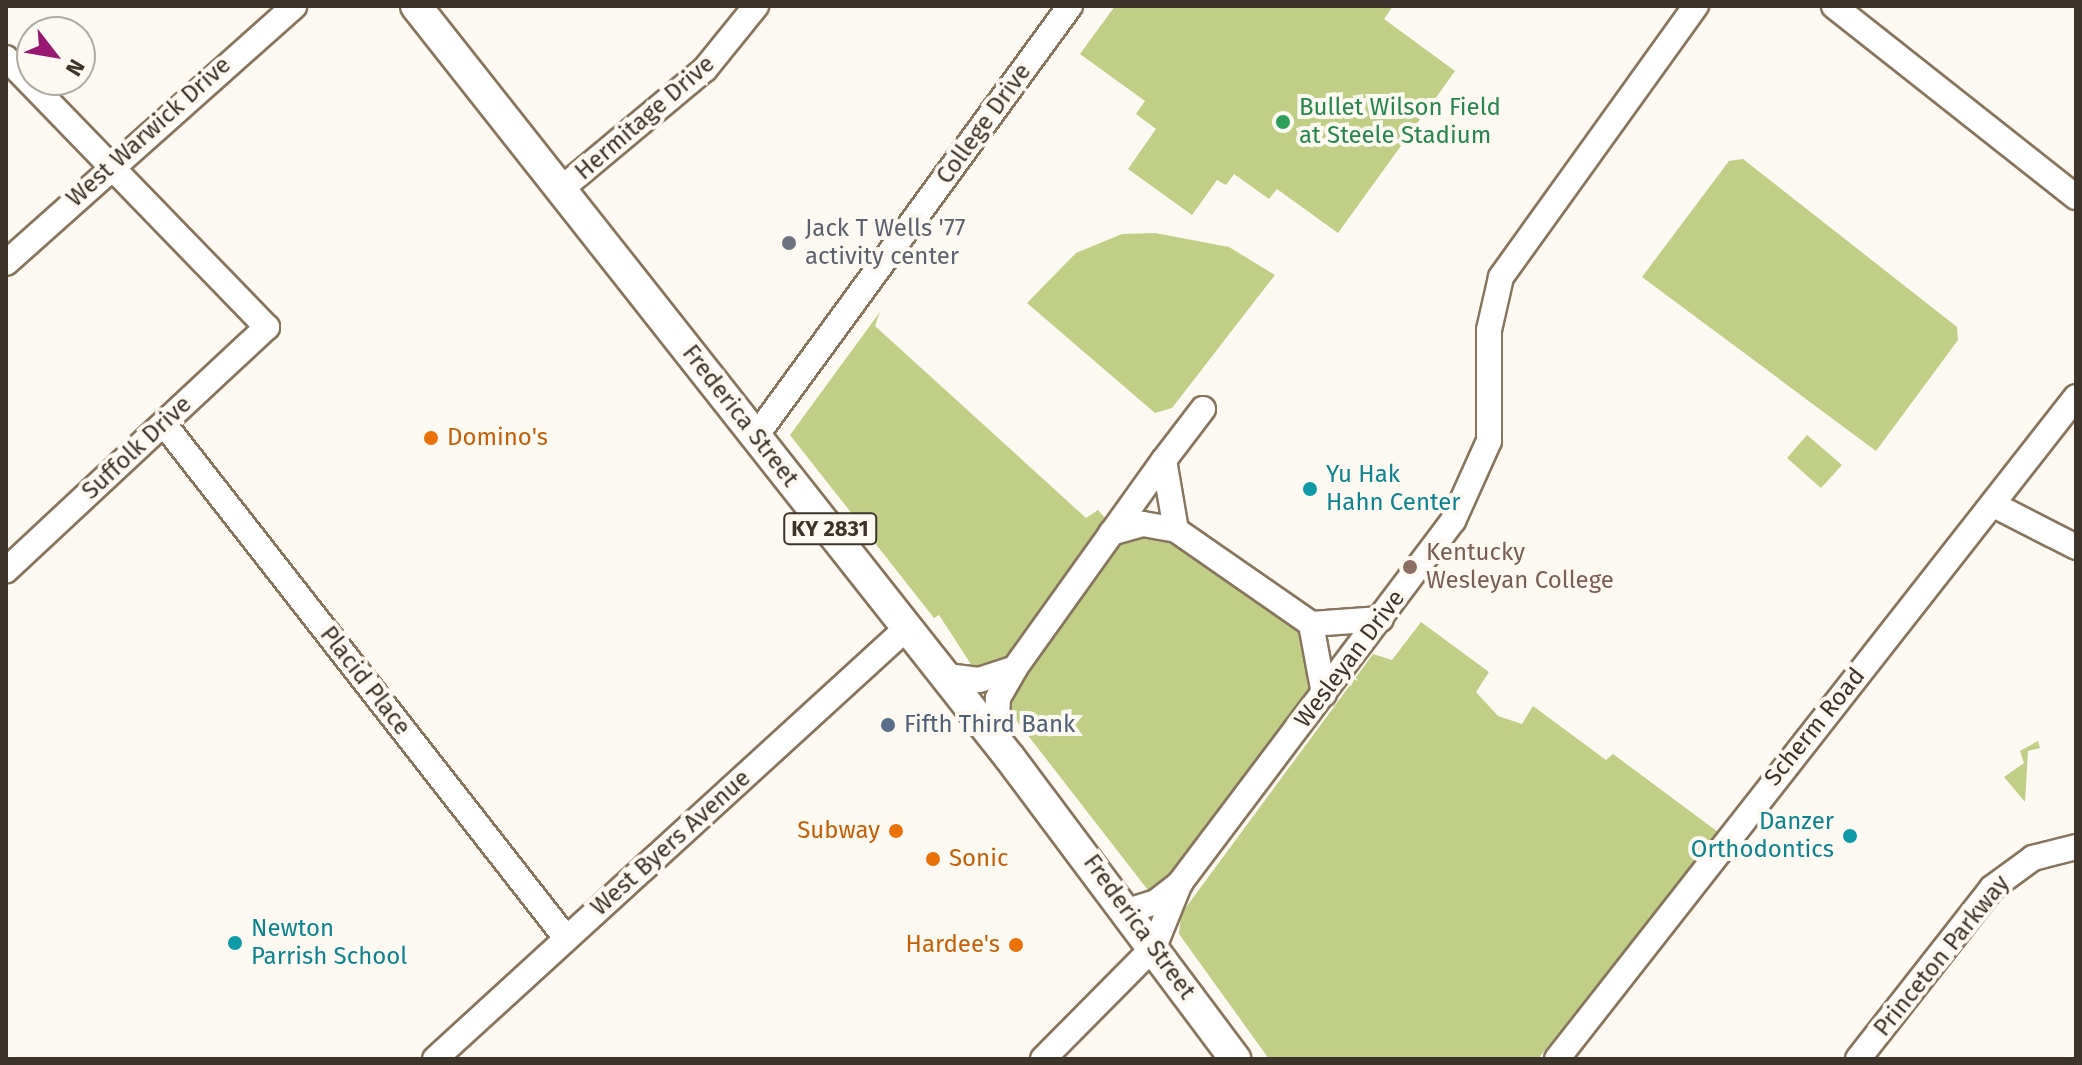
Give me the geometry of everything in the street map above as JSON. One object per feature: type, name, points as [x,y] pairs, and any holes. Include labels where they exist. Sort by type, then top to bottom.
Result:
[{"type":"main road","name":"Frederica Street","points":[[416,6],[947,676],[1128,911],[1235,1059]]},
{"type":"street","name":"West Warwick Drive","points":[[6,263],[112,165],[294,6]]},
{"type":"street","name":"Hermitage Drive","points":[[561,189],[705,69],[756,6]]},
{"type":"street","name":"College Drive","points":[[756,436],[1070,6]]},
{"type":"street","name":"Wesleyan Drive","points":[[1128,911],[1156,902],[1180,883],[1453,521],[1481,467],[1493,414],[1492,303],[1513,252],[1696,6]]},
{"type":"street","points":[[1834,6],[2076,197]]},
{"type":"street","points":[[6,58],[112,165]]},
{"type":"street","name":"Suffolk Drive","points":[[6,570],[267,327],[112,165]]},
{"type":"street","name":"Scherm Road","points":[[1557,1059],[2076,397]]},
{"type":"street","points":[[996,740],[998,698],[1015,668],[1203,409]]},
{"type":"street","name":"Placid Place","points":[[164,424],[566,938]]},
{"type":"street","points":[[1164,460],[1176,530]]},
{"type":"street","points":[[1994,505],[2076,547]]},
{"type":"street","points":[[1111,533],[1143,524],[1176,530],[1311,624],[1381,619]]},
{"type":"street","points":[[1311,624],[1324,694]]},
{"type":"street","name":"West Byers Avenue","points":[[435,1059],[908,627]]},
{"type":"street","points":[[947,676],[979,680],[1015,668]]},
{"type":"street","name":"Princeton Parkway","points":[[1858,1059],[1992,888],[2033,858],[2076,847]]},
{"type":"street","name":"Wesleyan Drive","points":[[1154,947],[1180,883]]},
{"type":"street","points":[[1043,1059],[1154,947]]},
{"type":"green space","name":"Bullet Wilson Field at Steele Stadium","points":[[1115,6],[1393,6],[1384,19],[1455,71],[1338,233],[1277,189],[1269,199],[1234,174],[1226,185],[1217,180],[1192,215],[1128,169],[1156,129],[1136,114],[1145,101],[1080,54]]},
{"type":"green space","points":[[1743,159],[1957,327],[1958,340],[1876,451],[1642,277],[1729,161]]},
{"type":"green space","points":[[1155,233],[1229,247],[1275,275],[1172,408],[1155,413],[1027,303],[1076,253],[1122,234]]},
{"type":"green space","points":[[880,312],[875,326],[1086,518],[1098,510],[1106,519],[1001,664],[976,672],[939,615],[934,618],[790,435]]},
{"type":"green space","points":[[1807,435],[1842,465],[1821,488],[1787,458]]},
{"type":"green space","points":[[1158,531],[1303,628],[1311,691],[1174,880],[1151,894],[1009,711],[1010,689],[1117,544]]},
{"type":"green space","points":[[1421,622],[1489,672],[1476,692],[1498,716],[1522,724],[1533,706],[1606,760],[1613,754],[1718,832],[1538,1059],[1269,1059],[1179,934],[1181,914],[1373,654],[1392,660]]},
{"type":"green space","points":[[2038,741],[2040,748],[2028,751],[2025,802],[2004,777],[2024,763],[2020,751]]},
{"type":"place","name":"Bullet Wilson Field at Steele Stadium","points":[[1283,122]]},
{"type":"place","name":"Jack T Wells '77 activity center","points":[[789,243]]},
{"type":"place","name":"Domino's","points":[[431,438]]},
{"type":"place","name":"Yu Hak Hahn Center","points":[[1310,489]]},
{"type":"place","name":"Kentucky Wesleyan College","points":[[1410,567]]},
{"type":"place","name":"Fifth Third Bank","points":[[888,725]]},
{"type":"place","name":"Subway","points":[[896,831]]},
{"type":"place","name":"Danzer Orthodontics","points":[[1850,836]]},
{"type":"place","name":"Sonic","points":[[933,859]]},
{"type":"place","name":"Newton Parrish School","points":[[235,943]]},
{"type":"place","name":"Hardee's","points":[[1016,945]]}]
